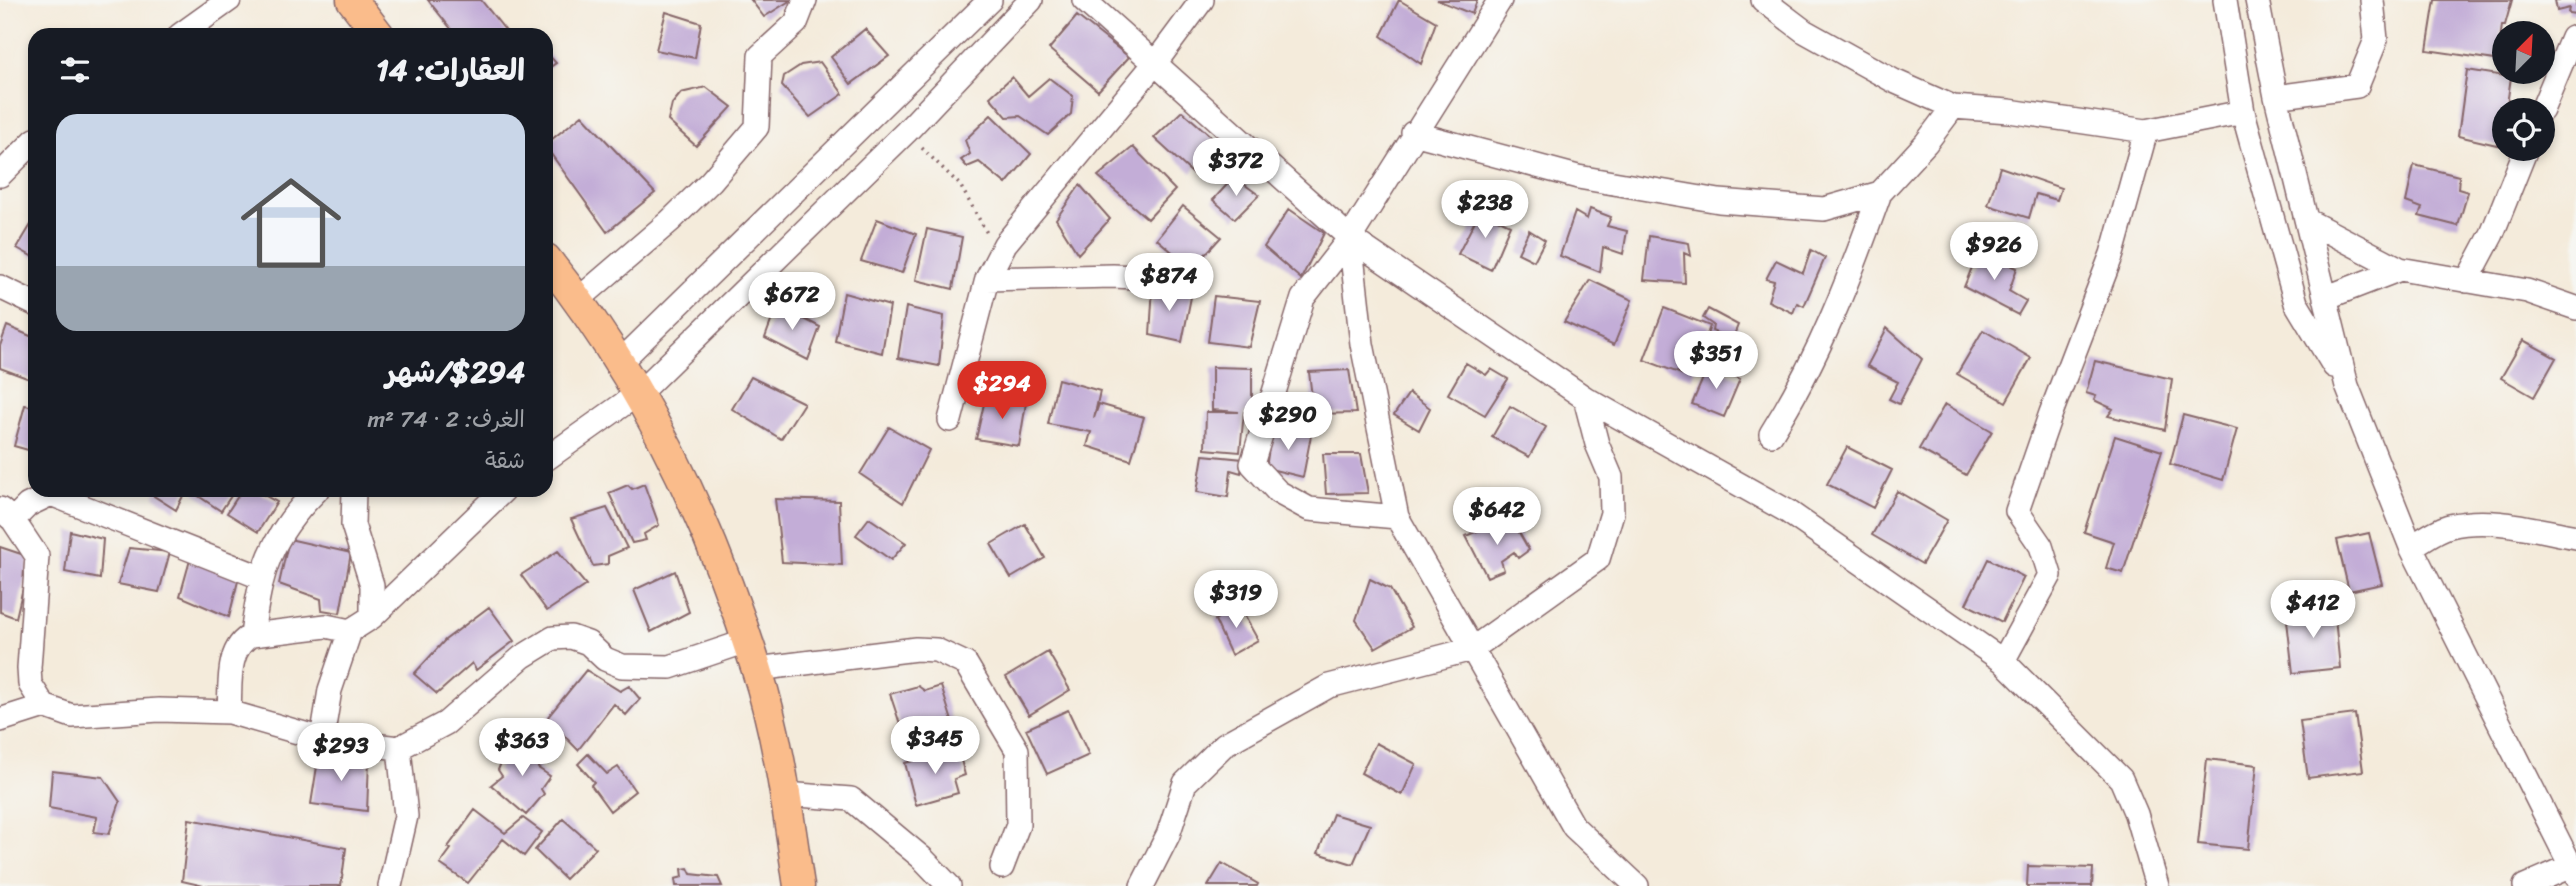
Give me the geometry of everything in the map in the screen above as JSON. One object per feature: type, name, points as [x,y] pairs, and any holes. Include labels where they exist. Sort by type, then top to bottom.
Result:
[{"type":"main road","points":[[352,0],[374,28]]},
{"type":"main road","points":[[553,267],[579,299],[639,393],[713,547],[757,669],[785,794],[799,886]]},
{"type":"street","points":[[190,28],[229,0]]},
{"type":"street","points":[[579,299],[670,221],[711,181],[757,127],[760,56],[796,23],[805,0]]},
{"type":"street","points":[[620,362],[990,0]]},
{"type":"street","points":[[553,454],[639,393],[906,132],[1031,0]]},
{"type":"street","points":[[1084,0],[1350,238],[1585,398],[1787,511],[2003,661],[2121,779],[2136,814],[2157,886]]},
{"type":"street","points":[[950,420],[987,279],[1005,244],[1156,62],[1202,0]]},
{"type":"street","points":[[1396,517],[1308,509],[1278,492],[1252,464],[1303,298],[1350,238],[1413,133],[1500,0]]},
{"type":"street","points":[[1763,0],[1804,31],[1894,82],[1954,107],[2009,111],[2146,131],[2243,112]]},
{"type":"street","points":[[2225,0],[2243,112],[2296,303],[2347,386]]},
{"type":"street","points":[[2257,0],[2276,97],[2347,386],[2411,547],[2573,871],[2525,886]]},
{"type":"street","points":[[2276,97],[2357,86],[2376,40],[2372,0]]},
{"type":"street","points":[[2547,98],[2572,38]]},
{"type":"street","points":[[1771,434],[1802,385],[1836,310],[1880,192],[1926,143],[1954,107]]},
{"type":"street","points":[[2003,661],[2050,575],[2041,546],[2017,511],[2112,254],[2146,131]]},
{"type":"street","points":[[1413,133],[1578,177],[1719,201],[1824,209],[1880,192]]},
{"type":"street","points":[[1,171],[28,146]]},
{"type":"street","points":[[2467,281],[2492,234],[2521,161]]},
{"type":"street","points":[[2308,221],[2400,269],[2526,291],[2576,308]]},
{"type":"street","points":[[1350,238],[1362,344],[1396,517],[1574,827],[1637,886]]},
{"type":"street","points":[[2325,298],[2400,269]]},
{"type":"street","points":[[987,279],[1113,276],[1179,279]]},
{"type":"street","points":[[0,287],[28,301]]},
{"type":"street","points":[[1142,886],[1168,835],[1185,783],[1225,744],[1329,686],[1472,649],[1598,559],[1612,513],[1611,477],[1597,444],[1585,398]]},
{"type":"street","points":[[44,497],[7,515],[37,556],[29,668],[30,684],[44,706]]},
{"type":"street","points":[[59,497],[260,577]]},
{"type":"street","points":[[252,635],[260,577],[289,518],[310,497]]},
{"type":"street","points":[[354,497],[353,525],[372,585],[372,617]]},
{"type":"street","points":[[322,739],[330,690],[350,631],[372,617],[497,497]]},
{"type":"street","points":[[2411,547],[2448,526],[2484,523],[2514,525],[2576,537]]},
{"type":"street","points":[[229,712],[233,658],[237,646],[252,635],[326,626],[350,631]]},
{"type":"street","points":[[0,720],[44,706],[72,716],[159,710],[229,712],[322,739],[399,748],[446,723],[522,657],[553,638],[571,637],[588,643],[605,659],[622,666],[670,667],[747,641]]},
{"type":"street","points":[[757,669],[916,649],[936,650],[965,664],[1017,750],[1018,825],[1002,867]]},
{"type":"street","points":[[390,886],[406,816],[399,748]]},
{"type":"street","points":[[785,794],[851,799],[922,858],[949,886]]},
{"type":"path","points":[[906,132],[960,185],[990,237],[1005,244]]},
{"type":"building","points":[[428,0],[481,0],[503,28],[450,28]]},
{"type":"building","points":[[751,0],[791,0],[764,17]]},
{"type":"building","points":[[1399,0],[1436,22],[1421,64],[1381,36]]},
{"type":"building","points":[[1437,0],[1477,0],[1472,14]]},
{"type":"building","points":[[2435,0],[2512,0],[2506,21],[2492,21],[2492,60],[2427,50]]},
{"type":"building","points":[[2555,0],[2576,0],[2576,14],[2568,13],[2569,8],[2557,11]]},
{"type":"building","points":[[666,12],[701,23],[695,58],[656,50]]},
{"type":"building","points":[[1077,16],[1129,57],[1098,91],[1049,49]]},
{"type":"building","points":[[865,29],[889,56],[851,84],[831,57]]},
{"type":"building","points":[[820,62],[843,94],[810,117],[782,86],[784,76],[801,65]]},
{"type":"building","points":[[2467,70],[2492,74],[2492,84],[2510,84],[2508,98],[2492,98],[2492,144],[2458,136]]},
{"type":"building","points":[[1012,77],[1028,96],[1049,78],[1073,96],[1071,114],[1048,135],[1020,116],[1007,117],[990,97]]},
{"type":"building","points":[[706,87],[732,107],[696,146],[668,121],[672,104],[681,93]]},
{"type":"building","points":[[1182,111],[1214,139],[1192,173],[1154,138]]},
{"type":"building","points":[[582,115],[655,193],[607,232],[553,157],[553,138]]},
{"type":"building","points":[[991,115],[1031,154],[1006,184],[979,162],[967,167],[961,160],[970,154],[965,140]]},
{"type":"building","points":[[1133,147],[1175,190],[1148,219],[1098,176]]},
{"type":"building","points":[[2414,165],[2459,176],[2458,189],[2468,192],[2458,226],[2419,216],[2422,208],[2406,202]]},
{"type":"building","points":[[2000,167],[2061,188],[2057,200],[2036,194],[2029,218],[1988,205]]},
{"type":"building","points":[[1234,177],[1259,195],[1235,219],[1213,200]]},
{"type":"building","points":[[1080,185],[1110,219],[1078,254],[1056,219]]},
{"type":"building","points":[[1183,206],[1221,237],[1192,269],[1157,239]]},
{"type":"building","points":[[1289,209],[1324,233],[1301,279],[1264,247]]},
{"type":"building","points":[[1590,209],[1611,217],[1607,226],[1627,231],[1623,254],[1603,247],[1600,272],[1560,256],[1575,212],[1587,219]]},
{"type":"building","points":[[1480,211],[1510,225],[1491,270],[1458,254]]},
{"type":"building","points":[[877,219],[916,234],[902,273],[861,261]]},
{"type":"building","points":[[927,229],[962,237],[953,289],[916,280]]},
{"type":"building","points":[[28,230],[28,254],[17,248]]},
{"type":"building","points":[[1529,230],[1545,240],[1534,261],[1518,253]]},
{"type":"building","points":[[1649,236],[1689,243],[1691,256],[1684,253],[1685,283],[1644,280]]},
{"type":"building","points":[[1811,250],[1825,258],[1804,306],[1797,303],[1793,313],[1768,301],[1774,281],[1766,279],[1776,260],[1803,273]]},
{"type":"building","points":[[1979,250],[2017,268],[2009,291],[2026,301],[2018,315],[1964,287]]},
{"type":"building","points":[[1590,280],[1632,300],[1614,345],[1564,322]]},
{"type":"building","points":[[1153,286],[1192,292],[1182,342],[1150,335]]},
{"type":"building","points":[[844,293],[890,306],[882,353],[835,341]]},
{"type":"building","points":[[1214,296],[1260,301],[1249,347],[1208,342]]},
{"type":"building","points":[[777,305],[820,327],[808,360],[765,338]]},
{"type":"building","points":[[906,307],[944,316],[939,366],[898,358]]},
{"type":"building","points":[[1664,308],[1710,326],[1692,378],[1644,360]]},
{"type":"building","points":[[1708,309],[1738,325],[1732,340],[1712,331],[1713,325],[1703,318]]},
{"type":"building","points":[[7,326],[28,335],[28,378],[0,368],[0,346]]},
{"type":"building","points":[[1887,328],[1922,359],[1899,404],[1889,399],[1898,382],[1867,366]]},
{"type":"building","points":[[1983,330],[2031,358],[2006,402],[1957,374]]},
{"type":"building","points":[[2523,340],[2556,358],[2534,397],[2501,378]]},
{"type":"building","points":[[2095,361],[2172,379],[2165,430],[2108,416],[2113,409],[2094,400],[2096,396],[2086,393]]},
{"type":"building","points":[[1466,363],[1486,375],[1491,369],[1508,379],[1485,415],[1448,394]]},
{"type":"building","points":[[1709,364],[1740,379],[1724,417],[1692,404]]},
{"type":"building","points":[[1212,367],[1252,368],[1252,413],[1244,412],[1240,452],[1205,449],[1206,412],[1239,412],[1212,410]]},
{"type":"building","points":[[1349,370],[1356,413],[1314,414],[1309,372]]},
{"type":"building","points":[[751,377],[804,403],[781,439],[732,409]]},
{"type":"building","points":[[1058,379],[1100,391],[1094,418],[1099,404],[1144,417],[1131,460],[1087,446],[1091,432],[1048,424]]},
{"type":"building","points":[[1409,393],[1430,408],[1419,430],[1394,415]]},
{"type":"building","points":[[986,395],[1026,403],[1019,446],[976,439]]},
{"type":"building","points":[[1945,404],[1992,431],[1966,475],[1919,449]]},
{"type":"building","points":[[25,405],[28,406],[28,450],[14,446]]},
{"type":"building","points":[[1510,406],[1546,427],[1529,457],[1492,437]]},
{"type":"building","points":[[2183,415],[2237,429],[2223,480],[2170,464]]},
{"type":"building","points":[[889,427],[929,450],[903,503],[860,474]]},
{"type":"building","points":[[1272,428],[1311,435],[1303,477],[1266,468]]},
{"type":"building","points":[[2115,436],[2162,451],[2123,573],[2106,568],[2114,542],[2084,532]]},
{"type":"building","points":[[1847,447],[1892,470],[1873,508],[1827,484]]},
{"type":"building","points":[[1323,454],[1361,454],[1368,493],[1326,494]]},
{"type":"building","points":[[1203,455],[1243,459],[1241,473],[1231,470],[1228,497],[1197,492]]},
{"type":"building","points":[[644,484],[659,525],[644,534],[646,540],[632,543],[609,493],[628,485],[632,489]]},
{"type":"building","points":[[1897,491],[1947,520],[1922,564],[1872,535]]},
{"type":"building","points":[[156,497],[182,497],[176,510]]},
{"type":"building","points":[[200,497],[230,497],[221,511]]},
{"type":"building","points":[[237,497],[268,497],[277,502],[258,532],[227,513]]},
{"type":"building","points":[[775,499],[839,501],[842,565],[782,562]]},
{"type":"building","points":[[607,508],[627,548],[608,556],[608,564],[593,566],[571,519]]},
{"type":"building","points":[[869,518],[906,543],[891,560],[856,535]]},
{"type":"building","points":[[1513,522],[1529,550],[1518,558],[1514,552],[1501,561],[1504,570],[1487,577],[1466,536],[1491,525],[1495,530]]},
{"type":"building","points":[[1025,524],[1045,558],[1011,578],[991,544]]},
{"type":"building","points":[[70,531],[103,539],[100,579],[65,572]]},
{"type":"building","points":[[2369,533],[2382,584],[2349,591],[2337,540]]},
{"type":"building","points":[[289,539],[351,553],[340,613],[322,610],[321,599],[279,584]]},
{"type":"building","points":[[0,547],[30,557],[16,618],[0,612]]},
{"type":"building","points":[[129,548],[170,552],[159,592],[118,584]]},
{"type":"building","points":[[558,551],[586,585],[547,611],[521,575]]},
{"type":"building","points":[[1988,559],[2024,577],[2002,622],[1966,604]]},
{"type":"building","points":[[190,560],[239,577],[229,617],[180,596]]},
{"type":"building","points":[[675,571],[689,612],[651,632],[634,590]]},
{"type":"building","points":[[1370,579],[1390,589],[1412,627],[1375,648],[1356,620]]},
{"type":"building","points":[[1238,604],[1258,640],[1231,655],[1215,620]]},
{"type":"building","points":[[489,607],[514,641],[476,670],[472,663],[437,694],[414,674],[445,640]]},
{"type":"building","points":[[2334,608],[2340,668],[2293,673],[2286,612]]},
{"type":"building","points":[[1048,652],[1070,690],[1029,715],[1006,677]]},
{"type":"building","points":[[586,670],[620,691],[629,686],[640,699],[626,715],[614,704],[578,750],[547,718]]},
{"type":"building","points":[[918,686],[925,691],[941,686],[952,721],[904,736],[890,694]]},
{"type":"building","points":[[1068,710],[1089,755],[1047,774],[1026,729]]},
{"type":"building","points":[[2355,714],[2363,771],[2308,778],[2300,721]]},
{"type":"building","points":[[526,743],[545,754],[538,768],[550,776],[541,789],[544,794],[526,815],[491,785],[502,776],[498,770],[503,758],[516,755]]},
{"type":"building","points":[[1376,743],[1416,764],[1402,795],[1361,773]]},
{"type":"building","points":[[958,749],[965,775],[954,779],[958,793],[916,805],[905,763]]},
{"type":"building","points":[[319,754],[369,760],[367,811],[311,804]]},
{"type":"building","points":[[588,754],[607,774],[618,767],[635,791],[610,811],[591,785],[594,782],[578,764]]},
{"type":"building","points":[[2207,759],[2257,765],[2248,849],[2198,844]]},
{"type":"building","points":[[52,771],[103,777],[120,802],[109,834],[94,832],[97,817],[49,808]]},
{"type":"building","points":[[475,810],[505,833],[523,818],[542,832],[524,856],[503,839],[468,883],[440,864],[451,849],[448,847]]},
{"type":"building","points":[[1333,814],[1370,825],[1353,864],[1318,853]]},
{"type":"building","points":[[189,819],[346,848],[341,886],[204,886],[182,881]]},
{"type":"building","points":[[563,819],[596,848],[565,879],[535,850]]},
{"type":"building","points":[[1222,863],[1258,884],[1257,886],[1208,886]]},
{"type":"building","points":[[2028,866],[2093,868],[2092,886],[2027,886]]},
{"type":"building","points":[[688,868],[691,874],[718,877],[722,886],[676,886],[675,879],[683,877],[682,869]]}]
